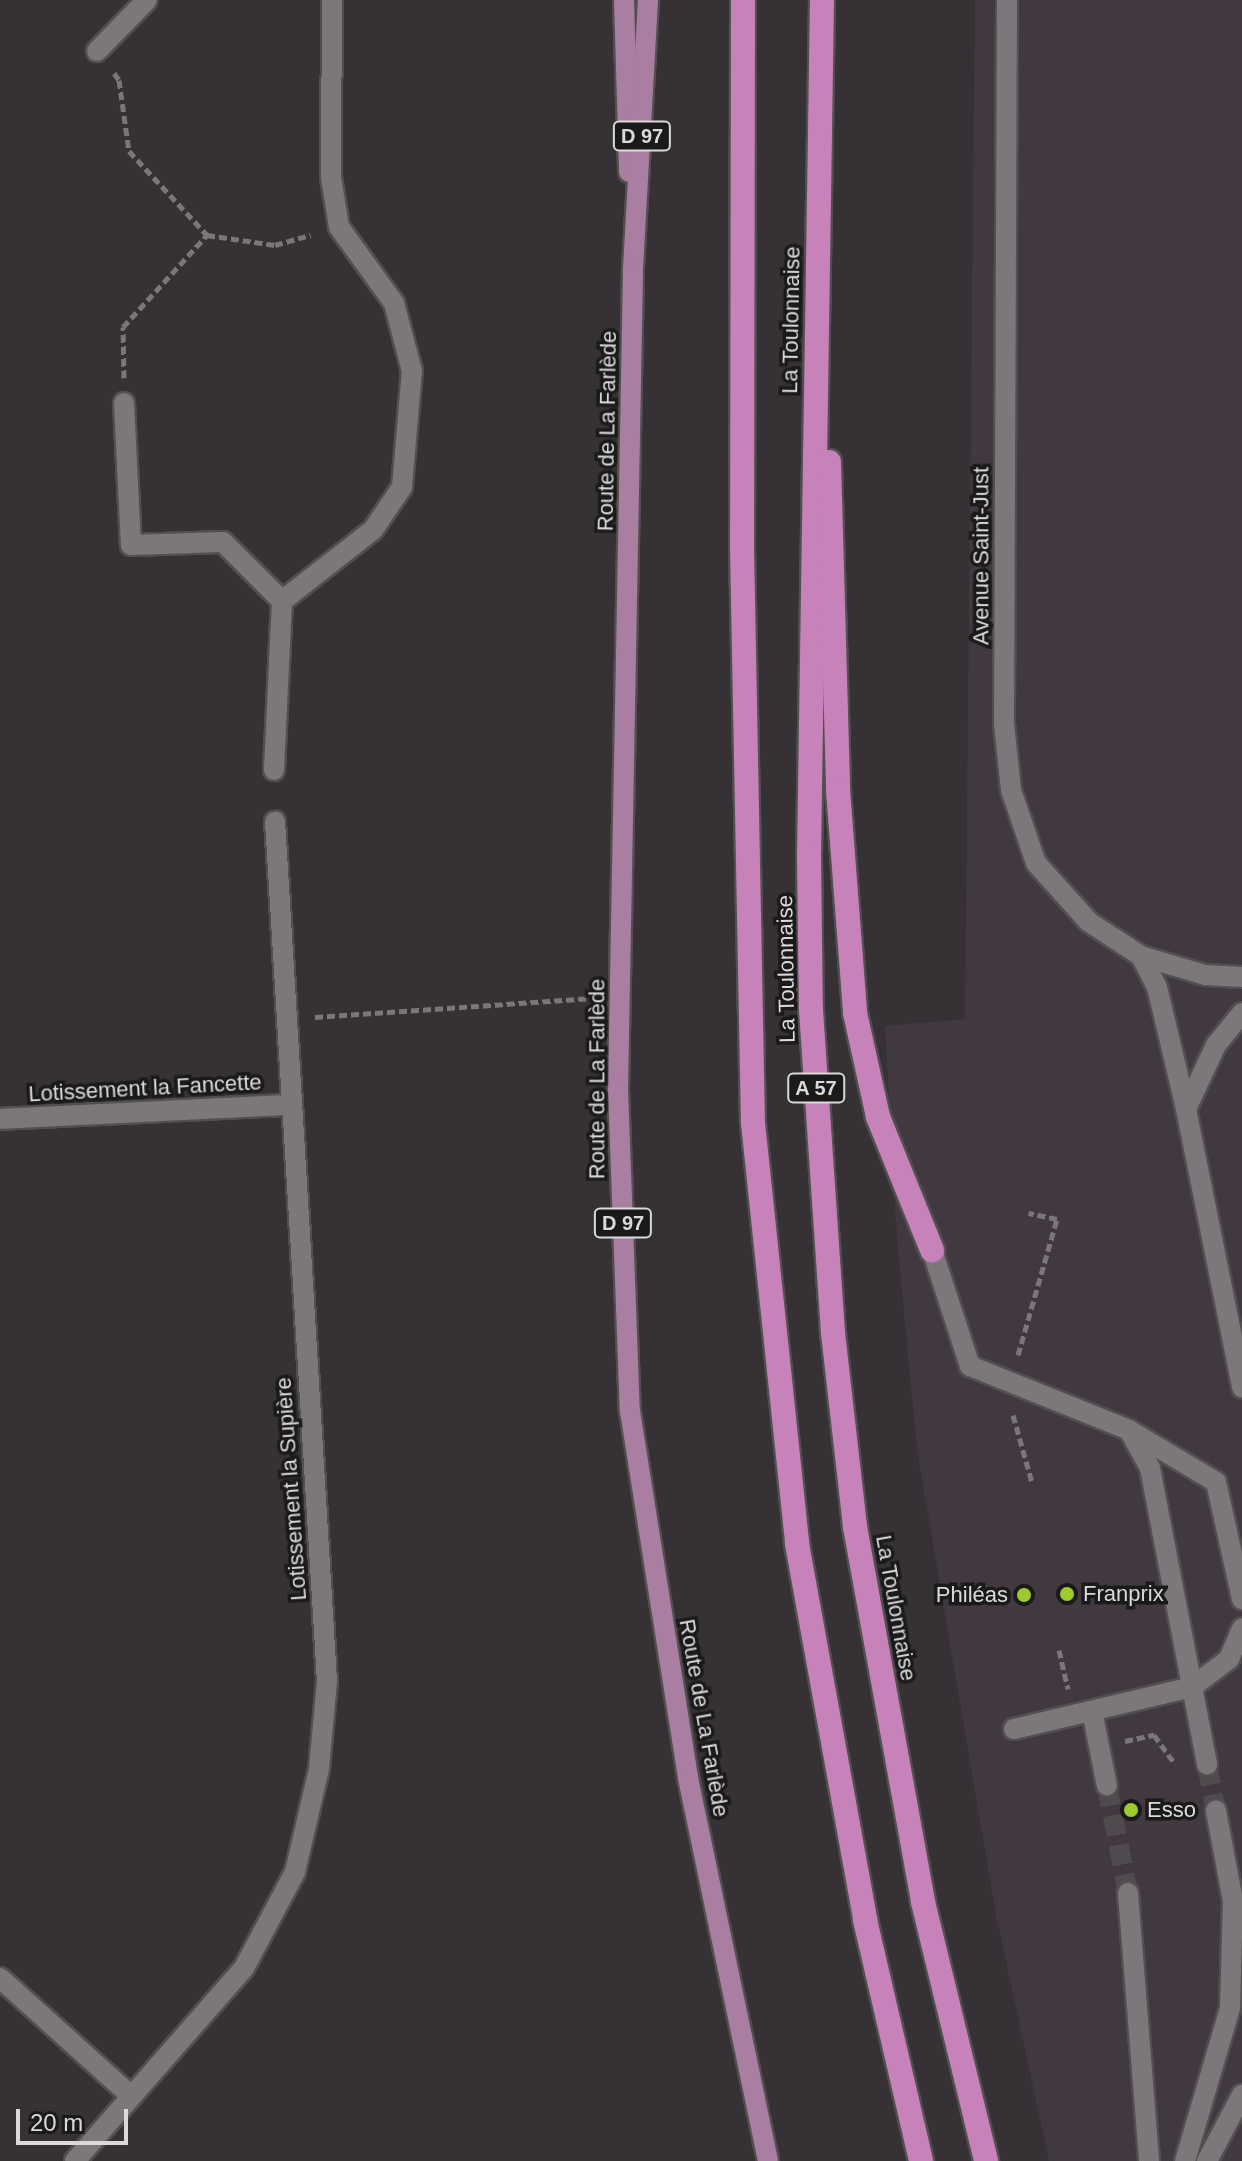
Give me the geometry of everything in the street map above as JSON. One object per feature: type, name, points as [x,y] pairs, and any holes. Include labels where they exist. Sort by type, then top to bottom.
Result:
[{"type":"highway","name":"La Toulonnaise","points":[[743,0],[742,579],[753,1123],[797,1544],[865,1920],[921,2161]]},
{"type":"highway","name":"La Toulonnaise","points":[[822,0],[808,703],[810,963],[833,1333],[855,1527],[923,1902],[986,2161]]},
{"type":"highway","points":[[819,243],[838,790],[855,1013],[878,1117],[932,1250]]},
{"type":"main road","name":"Route de La Farlède","points":[[624,0],[633,272]]},
{"type":"main road","name":"Route de La Farlède","points":[[648,0],[633,272],[618,1089],[630,1411],[688,1778],[768,2161]]},
{"type":"street","points":[[97,51],[147,0]]},
{"type":"street","points":[[282,601],[373,530],[402,487],[412,371],[394,303],[339,227],[331,177],[332,0]]},
{"type":"street","name":"Avenue Saint-Just","points":[[1007,0],[1004,724],[1011,790],[1036,863],[1089,922],[1141,956],[1205,975],[1242,977]]},
{"type":"street","points":[[124,403],[131,545],[223,542],[282,601],[274,770]]},
{"type":"street","name":"Lotissement la Supière","points":[[75,2161],[129,2094],[244,1968],[295,1872],[319,1769],[327,1681],[275,822]]},
{"type":"street","points":[[1141,956],[1157,987],[1186,1109],[1242,1387]]},
{"type":"street","points":[[1186,1109],[1216,1045],[1242,1013]]},
{"type":"street","name":"Lotissement la Fancette","points":[[0,1119],[291,1105]]},
{"type":"street","points":[[932,1250],[970,1366],[1129,1430],[1216,1482],[1242,1599]]},
{"type":"street","points":[[1129,1430],[1150,1468],[1207,1765]]},
{"type":"street","points":[[1014,1729],[1192,1687],[1229,1659],[1242,1629]]},
{"type":"street","points":[[1092,1711],[1107,1786]]},
{"type":"street","points":[[1185,2161],[1230,2008],[1233,1901],[1216,1811]]},
{"type":"street","points":[[1128,1893],[1149,2161]]},
{"type":"street","points":[[0,1978],[129,2094]]},
{"type":"street","points":[[1207,2161],[1242,2095]]},
{"type":"path","points":[[97,51],[119,80],[129,151],[207,235],[275,245],[339,227]]},
{"type":"path","points":[[124,403],[123,327],[207,235]]},
{"type":"path","points":[[286,1019],[621,997]]},
{"type":"path","points":[[1029,1213],[1057,1219],[1010,1382],[1010,1405],[1032,1482]]},
{"type":"shaded area","points":[[975,0],[1242,0],[1242,2161],[1049,2161],[996,1915],[917,1449],[897,1239],[885,1026],[965,1019]]},
{"type":"tunnel","points":[[1207,1765],[1216,1811]]},
{"type":"tunnel","points":[[1107,1786],[1128,1893]]},
{"type":"place","name":"Franprix","points":[[1067,1594]]},
{"type":"place","name":"Philéas","points":[[1024,1595]]},
{"type":"place","name":"Esso","points":[[1131,1810]]}]
